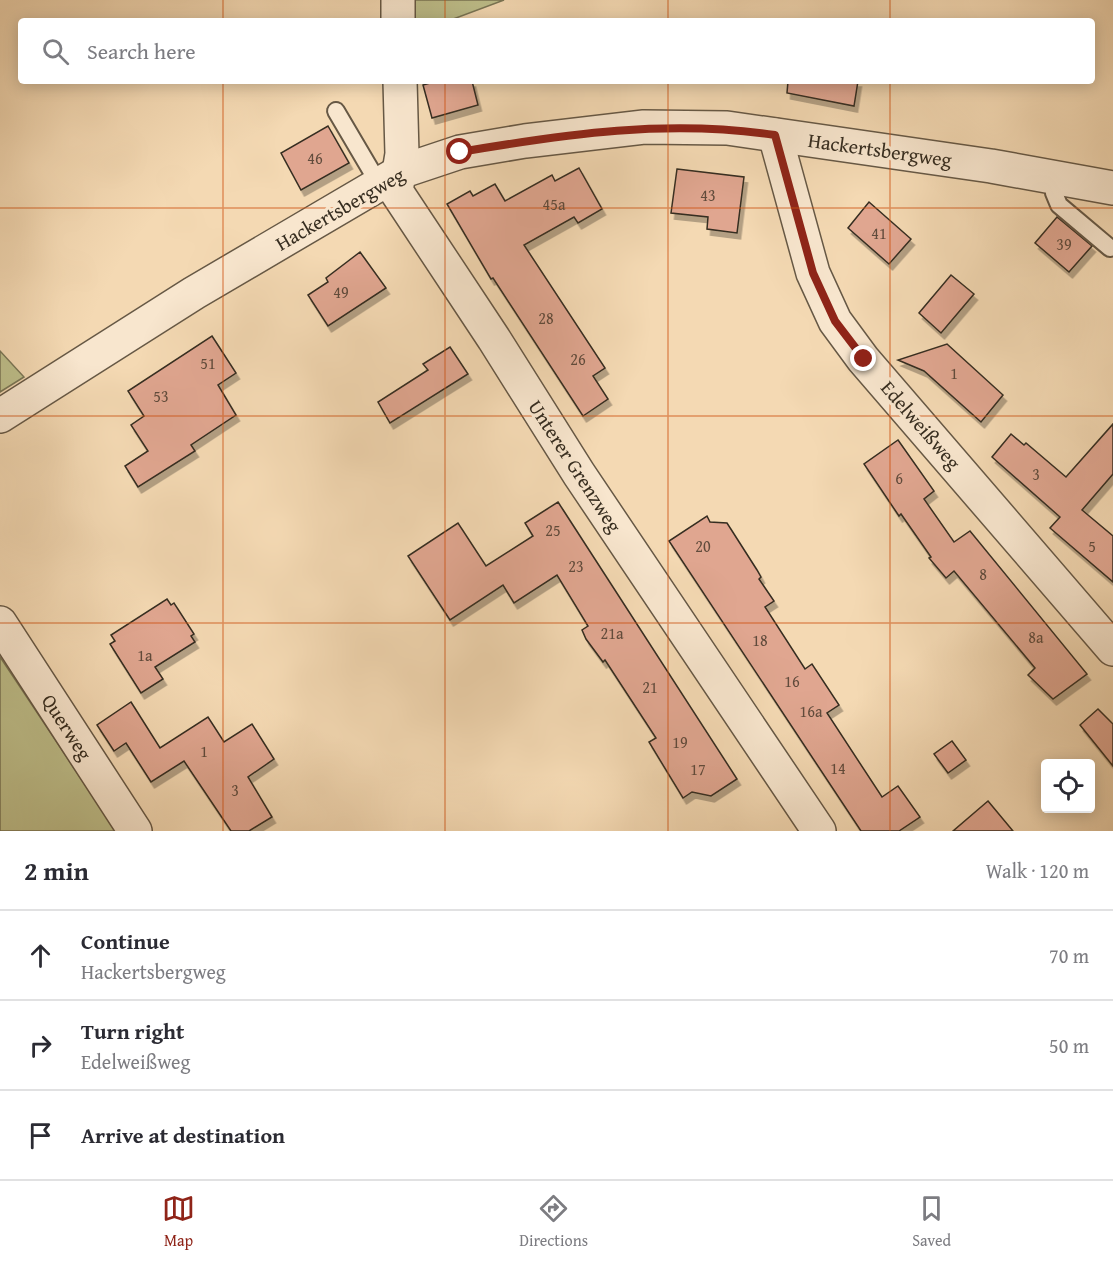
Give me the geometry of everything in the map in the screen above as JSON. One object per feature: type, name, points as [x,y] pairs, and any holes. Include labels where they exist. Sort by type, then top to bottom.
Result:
[{"type":"street","points":[[398,0],[398,18]]},
{"type":"street","name":"Unterer Grenzweg","points":[[400,84],[389,178],[396,191],[494,339],[579,474],[819,831]]},
{"type":"street","name":"Hackertsbergweg","points":[[0,416],[194,293],[389,178],[460,152],[537,139],[644,127],[727,128],[1057,177],[1113,188]]},
{"type":"street","name":"Edelweißweg","points":[[775,135],[813,273],[835,321],[864,359],[1113,649]]},
{"type":"street","name":"Querweg","points":[[0,623],[135,831]]},
{"type":"lane","points":[[336,111],[389,178]]},
{"type":"lane","points":[[1057,177],[1054,194],[1059,205],[1110,248]]},
{"type":"green space","points":[[405,0],[504,0],[456,18],[405,18]]},
{"type":"green space","points":[[0,351],[24,377],[0,392]]},
{"type":"green space","points":[[0,657],[116,831],[0,831]]},
{"type":"building","points":[[473,84],[478,105],[432,118],[423,85]]},
{"type":"building","points":[[788,84],[858,84],[854,106],[787,93]]},
{"type":"building","points":[[328,126],[349,163],[301,190],[281,153]]},
{"type":"building","points":[[579,168],[602,209],[578,223],[574,217],[524,245],[605,368],[593,376],[608,399],[583,416],[493,278],[491,279],[447,204],[470,191],[473,196],[495,184],[505,201],[552,175],[555,181]]},
{"type":"building","points":[[677,169],[744,177],[737,233],[707,229],[708,217],[671,213]]},
{"type":"building","points":[[869,202],[911,239],[889,264],[848,228]]},
{"type":"building","points":[[1057,217],[1092,246],[1069,272],[1035,243]]},
{"type":"building","points":[[360,252],[386,288],[328,326],[308,295],[328,282],[326,278]]},
{"type":"building","points":[[951,275],[974,294],[941,333],[919,313]]},
{"type":"building","points":[[212,336],[236,373],[218,385],[236,415],[191,445],[195,451],[138,487],[125,466],[148,451],[131,425],[144,416],[128,391]]},
{"type":"building","points":[[947,344],[1003,395],[981,422],[924,371],[898,360]]},
{"type":"building","points":[[450,347],[468,374],[390,423],[378,402],[428,370],[423,364]]},
{"type":"building","points":[[1113,424],[1113,474],[1082,510],[1113,536],[1113,582],[1050,528],[1060,517],[992,457],[1011,434],[1024,445],[1026,443],[1066,477]]},
{"type":"building","points":[[898,440],[934,491],[924,499],[954,542],[970,531],[1087,674],[1053,699],[1028,675],[1035,668],[954,571],[946,578],[929,558],[931,557],[901,514],[899,516],[864,464]]},
{"type":"building","points":[[558,502],[737,779],[711,796],[692,792],[683,798],[649,742],[656,738],[605,660],[603,662],[586,639],[582,630],[588,626],[557,575],[514,603],[503,585],[450,620],[408,556],[458,523],[486,566],[533,536],[525,523]]},
{"type":"building","points":[[707,516],[710,522],[727,523],[757,570],[761,577],[759,579],[774,601],[765,607],[805,669],[812,664],[839,705],[827,713],[882,797],[898,786],[920,817],[899,831],[861,831],[669,541]]},
{"type":"building","points":[[167,599],[171,605],[174,603],[194,634],[191,636],[195,642],[155,667],[163,679],[141,693],[110,644],[115,641],[111,635]]},
{"type":"building","points":[[131,702],[160,748],[208,717],[224,742],[252,724],[274,759],[248,777],[272,817],[249,831],[231,831],[184,761],[151,782],[126,743],[114,751],[97,725]]},
{"type":"building","points":[[1098,709],[1113,724],[1113,766],[1080,725]]},
{"type":"building","points":[[952,741],[966,760],[948,773],[934,754]]},
{"type":"building","points":[[988,801],[1013,831],[953,831]]},
{"type":"route","points":[[460,152],[573,134],[644,127],[727,128],[775,135],[813,273],[835,321],[864,359]]}]
